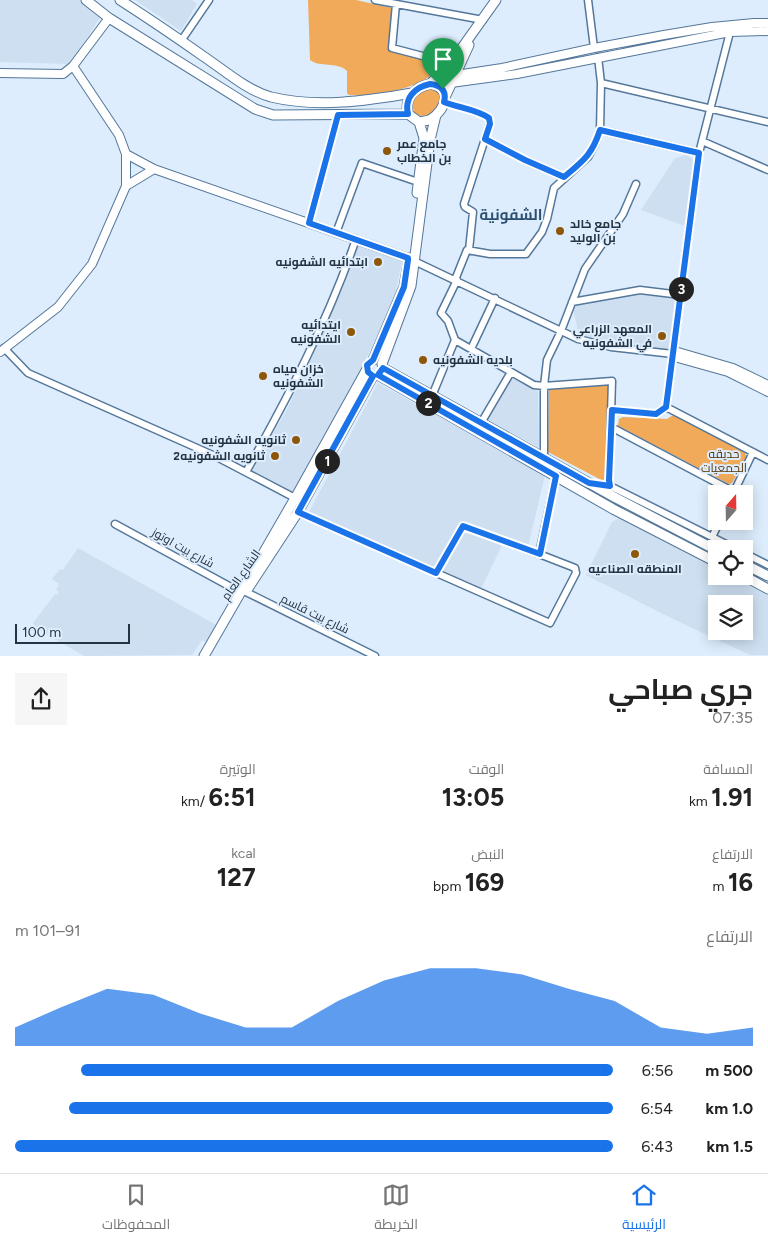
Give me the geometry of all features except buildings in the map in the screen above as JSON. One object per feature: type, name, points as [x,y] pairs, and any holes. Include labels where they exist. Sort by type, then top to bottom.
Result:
[{"type":"main road","points":[[86,0],[109,18],[255,109],[273,115],[408,114],[419,122],[424,138],[411,259],[411,286],[376,371]]},
{"type":"main road","points":[[120,0],[238,80],[270,96],[292,100],[329,102],[369,100],[412,93],[424,85],[430,84],[440,87],[445,99]]},
{"type":"main road","points":[[430,84],[477,29],[496,0]]},
{"type":"main road","points":[[376,371],[379,361],[373,360],[404,287],[411,259],[430,140],[436,115],[477,29]]},
{"type":"main road","points":[[408,114],[407,103],[412,93]]},
{"type":"main road","points":[[419,122],[429,120],[436,115]]},
{"type":"main road","points":[[376,371],[432,396],[589,483],[708,546]]},
{"type":"main road","points":[[376,371],[613,509],[708,558]]},
{"type":"main road","name":"الشارع العام","points":[[243,592],[296,498],[376,371]]},
{"type":"main road","name":"الشارع العام","points":[[204,656],[243,592],[298,512],[376,371]]},
{"type":"main road","points":[[753,568],[768,576]]},
{"type":"main road","points":[[753,581],[768,589]]},
{"type":"street","points":[[181,41],[209,0]]},
{"type":"street","points":[[375,0],[483,20]]},
{"type":"street","points":[[588,0],[594,48]]},
{"type":"street","points":[[396,4],[392,48],[438,60],[446,67]]},
{"type":"street","points":[[0,73],[63,74],[73,66],[109,18]]},
{"type":"street","points":[[456,75],[502,68],[594,48],[712,28],[768,23]]},
{"type":"street","points":[[612,410],[656,414],[666,407],[699,153],[730,32]]},
{"type":"street","points":[[451,83],[517,74],[730,32],[768,32]]},
{"type":"street","points":[[469,250],[490,254],[526,254],[532,247],[545,225],[554,188],[588,157],[600,130],[601,83],[598,57]]},
{"type":"street","points":[[73,66],[119,135],[126,154],[126,186],[92,264],[58,307],[2,350],[28,374],[215,456],[296,498]]},
{"type":"street","points":[[601,83],[768,122]]},
{"type":"street","points":[[445,99],[459,108],[478,111],[489,118],[490,124],[464,204],[473,212],[469,250],[467,250],[441,313],[448,321],[456,340],[534,385],[544,386],[612,381],[610,486]]},
{"type":"street","points":[[309,223],[338,115]]},
{"type":"street","points":[[600,130],[699,153]]},
{"type":"street","points":[[485,139],[525,160],[564,177]]},
{"type":"street","points":[[702,141],[768,170]]},
{"type":"street","points":[[126,154],[154,169],[411,259],[578,339],[611,347],[673,354],[678,352],[733,368],[768,384]]},
{"type":"street","points":[[336,233],[362,163],[418,182]]},
{"type":"street","points":[[126,186],[154,169]]},
{"type":"street","points":[[544,458],[544,386],[547,360],[586,269],[622,214],[636,184]]},
{"type":"street","points":[[246,472],[283,405],[315,341],[342,281],[356,240]]},
{"type":"street","points":[[572,302],[640,290],[680,295]]},
{"type":"street","points":[[471,349],[495,298]]},
{"type":"street","points":[[432,396],[456,340]]},
{"type":"street","points":[[673,354],[678,358],[728,372],[768,392]]},
{"type":"street","points":[[481,423],[511,372]]},
{"type":"street","points":[[666,407],[768,460]]},
{"type":"street","points":[[611,427],[719,485]]},
{"type":"street","points":[[738,485],[753,452]]},
{"type":"street","points":[[540,554],[556,476]]},
{"type":"street","points":[[589,483],[610,486],[718,540]]},
{"type":"street","points":[[298,512],[436,573],[550,623],[576,572],[575,568],[463,526],[436,573]]},
{"type":"street","name":"شارع بيت اوتوز","points":[[115,524],[243,592]]},
{"type":"street","points":[[712,537],[716,530]]},
{"type":"street","points":[[753,558],[768,565]]},
{"type":"street","name":"شارع بيت قاسم","points":[[243,592],[375,656]]},
{"type":"shaded area","points":[[0,0],[80,0],[101,16],[70,64],[0,62]]},
{"type":"shaded area","points":[[135,0],[192,0],[197,4],[181,31]]},
{"type":"shaded area","points":[[686,155],[694,160],[695,164],[685,226],[641,210],[675,158]]},
{"type":"shaded area","points":[[359,241],[403,256],[395,296],[347,398],[294,494],[251,472],[287,409],[343,288]]},
{"type":"shaded area","points":[[641,293],[672,297],[676,300],[670,351],[621,345],[579,336],[573,309],[575,305]]},
{"type":"shaded area","points":[[511,377],[538,391],[539,448],[487,420]]},
{"type":"shaded area","points":[[378,383],[545,475],[528,547],[460,521],[434,569],[309,512]]},
{"type":"shaded area","points":[[619,518],[708,564],[708,585],[750,585],[768,594],[768,655],[750,655],[718,640],[753,640],[753,595],[708,595],[708,635],[586,575],[612,522]]},
{"type":"shaded area","points":[[465,529],[502,545],[481,589],[441,573]]},
{"type":"shaded area","points":[[78,548],[218,626],[207,643],[202,640],[192,655],[84,656],[37,629],[33,623],[55,594],[57,595],[59,592],[56,590],[59,584],[52,579],[60,569],[63,570]]},
{"type":"green space","points":[[308,0],[356,0],[392,8],[389,51],[439,63],[441,67],[425,80],[396,91],[367,95],[349,95],[347,93],[347,71],[338,66],[319,64],[310,60]]},
{"type":"green space","points":[[435,88],[440,93],[439,103],[435,111],[429,115],[422,116],[416,114],[413,108],[414,100],[422,89]]},
{"type":"green space","points":[[609,384],[607,483],[548,452],[549,389]]},
{"type":"green space","name":"حديقه الجمعيات","points":[[673,415],[744,451],[747,457],[732,483],[729,484],[618,426],[619,419],[623,417],[667,419]]},
{"type":"place","name":"جامع عمر بن الخطاب","points":[[387,151]]},
{"type":"place","name":"جامع خالد بن الوليد","points":[[560,231]]},
{"type":"place","name":"ابتدائيه الشفونيه","points":[[378,262]]},
{"type":"place","name":"ايتدائيه الشفونيه","points":[[351,332]]},
{"type":"place","name":"المعهد الزراعي في الشفونيه","points":[[662,336]]},
{"type":"place","name":"بلديه الشفونيه","points":[[423,360]]},
{"type":"place","name":"خزان مياه الشفونيه","points":[[263,376]]},
{"type":"place","name":"ثانويه الشفونيه","points":[[296,440]]},
{"type":"place","name":"ثانويه الشفونيه2","points":[[275,456]]},
{"type":"place","name":"المنطقه الصناعيه","points":[[635,554]]},
{"type":"district","name":"الشفونية","points":[[511,215]]},
{"type":"route","points":[[430,84],[443,89],[446,95],[444,102],[459,108],[478,111],[489,118],[490,124],[485,139],[525,160],[564,177],[588,157],[600,130],[699,153],[666,407],[656,414],[612,410],[610,486],[589,483],[383,368],[378,375],[556,476],[540,554],[463,526],[436,573],[298,512],[373,376],[369,374],[366,367],[373,360],[398,304],[404,287],[408,260],[408,258],[309,223],[338,115],[408,114],[407,103],[415,90],[430,84]]}]
